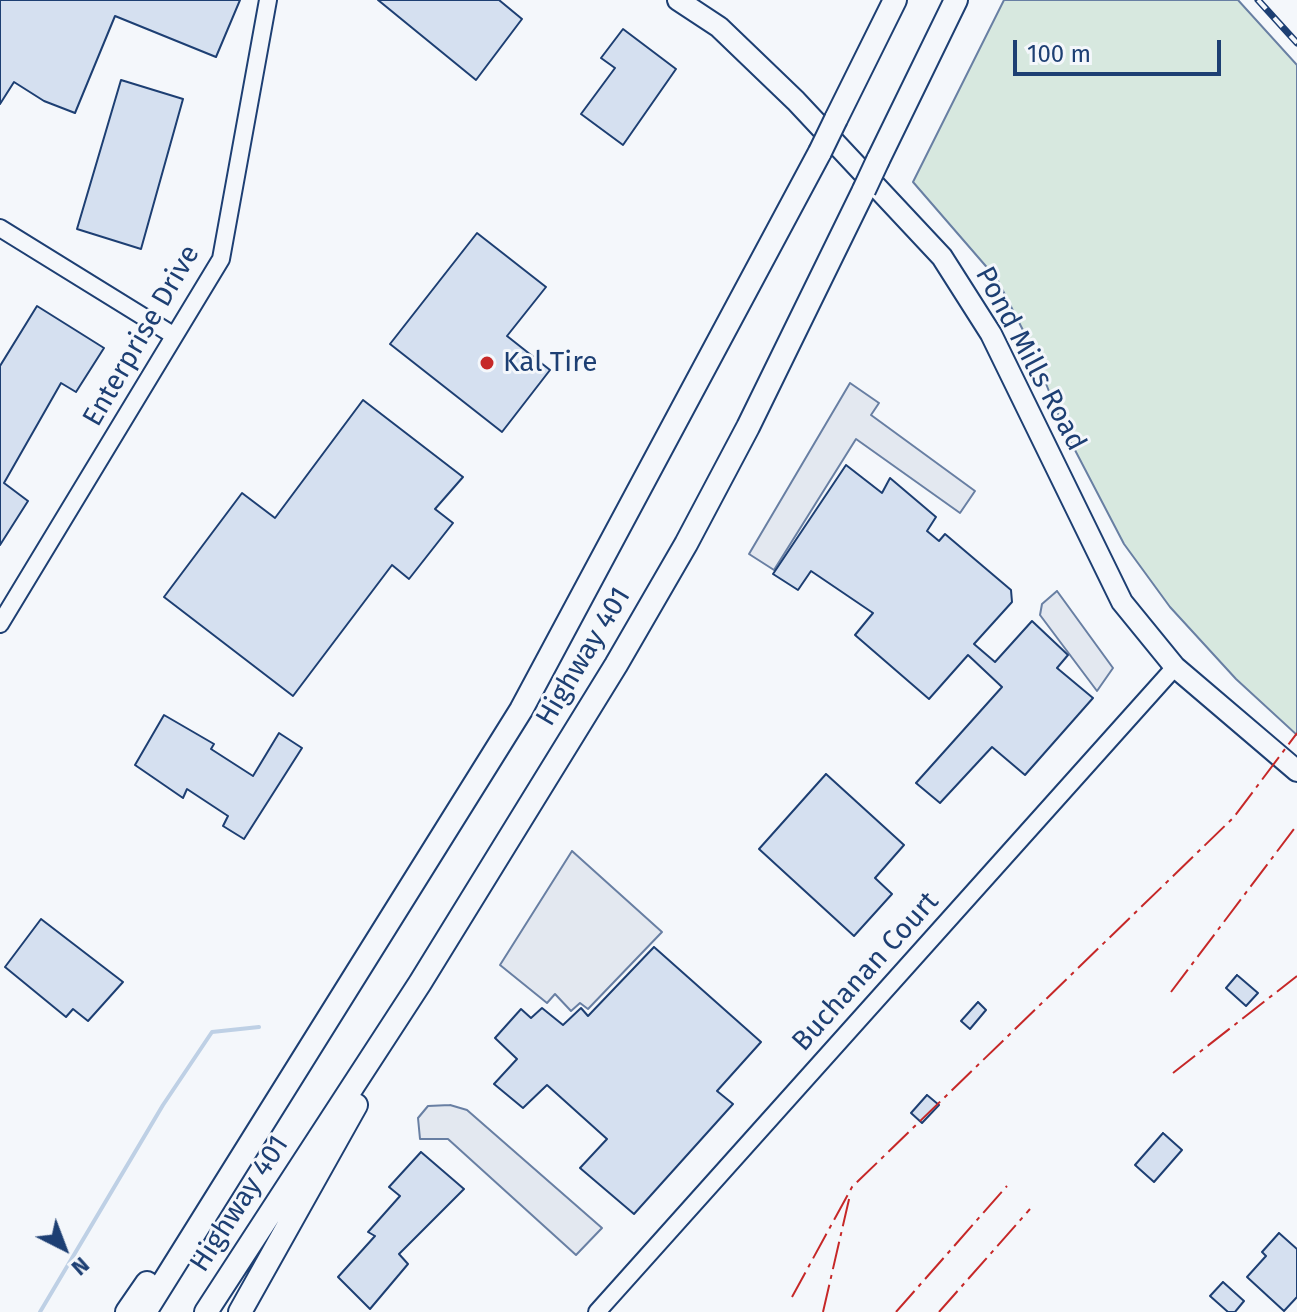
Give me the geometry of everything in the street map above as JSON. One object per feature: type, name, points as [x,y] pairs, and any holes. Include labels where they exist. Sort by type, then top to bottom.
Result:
[{"type":"highway","name":"Highway 401","points":[[145,1312],[521,710],[820,152],[895,0]]},
{"type":"highway","name":"Highway 401","points":[[206,1312],[420,983],[616,665],[686,544],[748,427],[956,0]]},
{"type":"highway","points":[[240,1312],[420,983]]},
{"type":"highway","points":[[127,1312],[225,1180]]},
{"type":"main road","name":"Pond Mills Road","points":[[678,0],[719,27],[796,101],[942,257],[991,334],[1122,602],[1175,667],[1297,771]]},
{"type":"street","name":"Enterprise Drive","points":[[0,624],[221,259],[268,0]]},
{"type":"street","points":[[0,228],[173,335]]},
{"type":"street","name":"Buchanan Court","points":[[597,1312],[1175,667]]},
{"type":"shaded area","points":[[1004,0],[1238,0],[1297,65],[1297,735],[1236,679],[1170,607],[1124,544],[1064,429],[1031,346],[997,279],[913,182]]},
{"type":"shaded area","points":[[850,383],[879,403],[871,415],[975,491],[960,513],[856,439],[774,570],[749,554]]},
{"type":"shaded area","points":[[1057,591],[1113,668],[1097,691],[1040,615],[1042,604]]},
{"type":"shaded area","points":[[572,851],[662,932],[588,1009],[580,1003],[571,1011],[555,994],[547,1003],[500,965]]},
{"type":"shaded area","points":[[450,1105],[467,1110],[602,1228],[576,1255],[448,1139],[420,1139],[418,1118],[428,1106]]},
{"type":"building","points":[[0,0],[240,0],[216,57],[115,16],[75,113],[44,101],[14,82],[0,104]]},
{"type":"building","points":[[378,0],[499,0],[522,19],[476,80]]},
{"type":"building","points":[[623,29],[676,69],[623,145],[581,114],[615,68],[601,58]]},
{"type":"building","points":[[121,80],[183,99],[141,249],[77,229]]},
{"type":"building","points":[[477,233],[546,287],[507,336],[550,370],[502,432],[390,344]]},
{"type":"building","points":[[37,306],[104,348],[76,392],[61,383],[4,483],[28,501],[0,545],[0,366]]},
{"type":"building","points":[[363,400],[463,477],[435,509],[453,523],[409,579],[392,565],[293,696],[164,597],[242,493],[275,518]]},
{"type":"building","points":[[846,465],[882,493],[890,478],[936,517],[927,531],[939,541],[945,534],[1011,590],[1012,602],[974,644],[995,662],[1032,621],[1068,655],[1057,668],[1093,698],[1025,775],[992,747],[940,803],[916,783],[1002,687],[968,655],[929,699],[855,635],[873,613],[811,571],[798,590],[773,574]]},
{"type":"building","points":[[164,715],[214,744],[211,749],[253,776],[279,733],[302,748],[244,839],[223,826],[228,816],[187,789],[183,798],[135,765]]},
{"type":"building","points":[[826,774],[904,845],[875,878],[892,894],[854,936],[759,849]]},
{"type":"building","points":[[41,919],[123,982],[88,1021],[73,1009],[66,1017],[5,967]]},
{"type":"building","points":[[654,947],[761,1042],[717,1091],[733,1104],[634,1214],[580,1168],[607,1139],[547,1085],[523,1108],[494,1084],[517,1059],[495,1038],[521,1009],[531,1018],[542,1008],[563,1025],[581,1008],[588,1016]]},
{"type":"building","points":[[1237,975],[1258,993],[1246,1006],[1226,988]]},
{"type":"building","points":[[978,1002],[986,1010],[970,1029],[961,1021]]},
{"type":"building","points":[[927,1095],[939,1105],[922,1123],[911,1113]]},
{"type":"building","points":[[1163,1133],[1182,1150],[1154,1182],[1135,1165]]},
{"type":"building","points":[[421,1152],[464,1189],[399,1254],[408,1264],[370,1309],[338,1277],[375,1236],[368,1232],[400,1196],[389,1187]]},
{"type":"building","points":[[1279,1233],[1297,1249],[1297,1297],[1284,1311],[1247,1277],[1266,1256],[1262,1252]]},
{"type":"building","points":[[1223,1282],[1244,1301],[1235,1312],[1228,1312],[1210,1296]]},
{"type":"waterway","points":[[40,1312],[163,1105],[212,1032],[259,1027]]},
{"type":"railway","points":[[1258,0],[1297,43]]},
{"type":"power","points":[[792,1297],[852,1187],[1234,817],[1297,733]]},
{"type":"power","points":[[1171,992],[1297,825]]},
{"type":"power","points":[[1173,1073],[1297,976]]},
{"type":"power","points":[[896,1312],[1007,1186]]},
{"type":"power","points":[[823,1312],[850,1195]]},
{"type":"power","points":[[939,1312],[1030,1209]]},
{"type":"place","name":"Kal Tire","points":[[487,363]]}]
